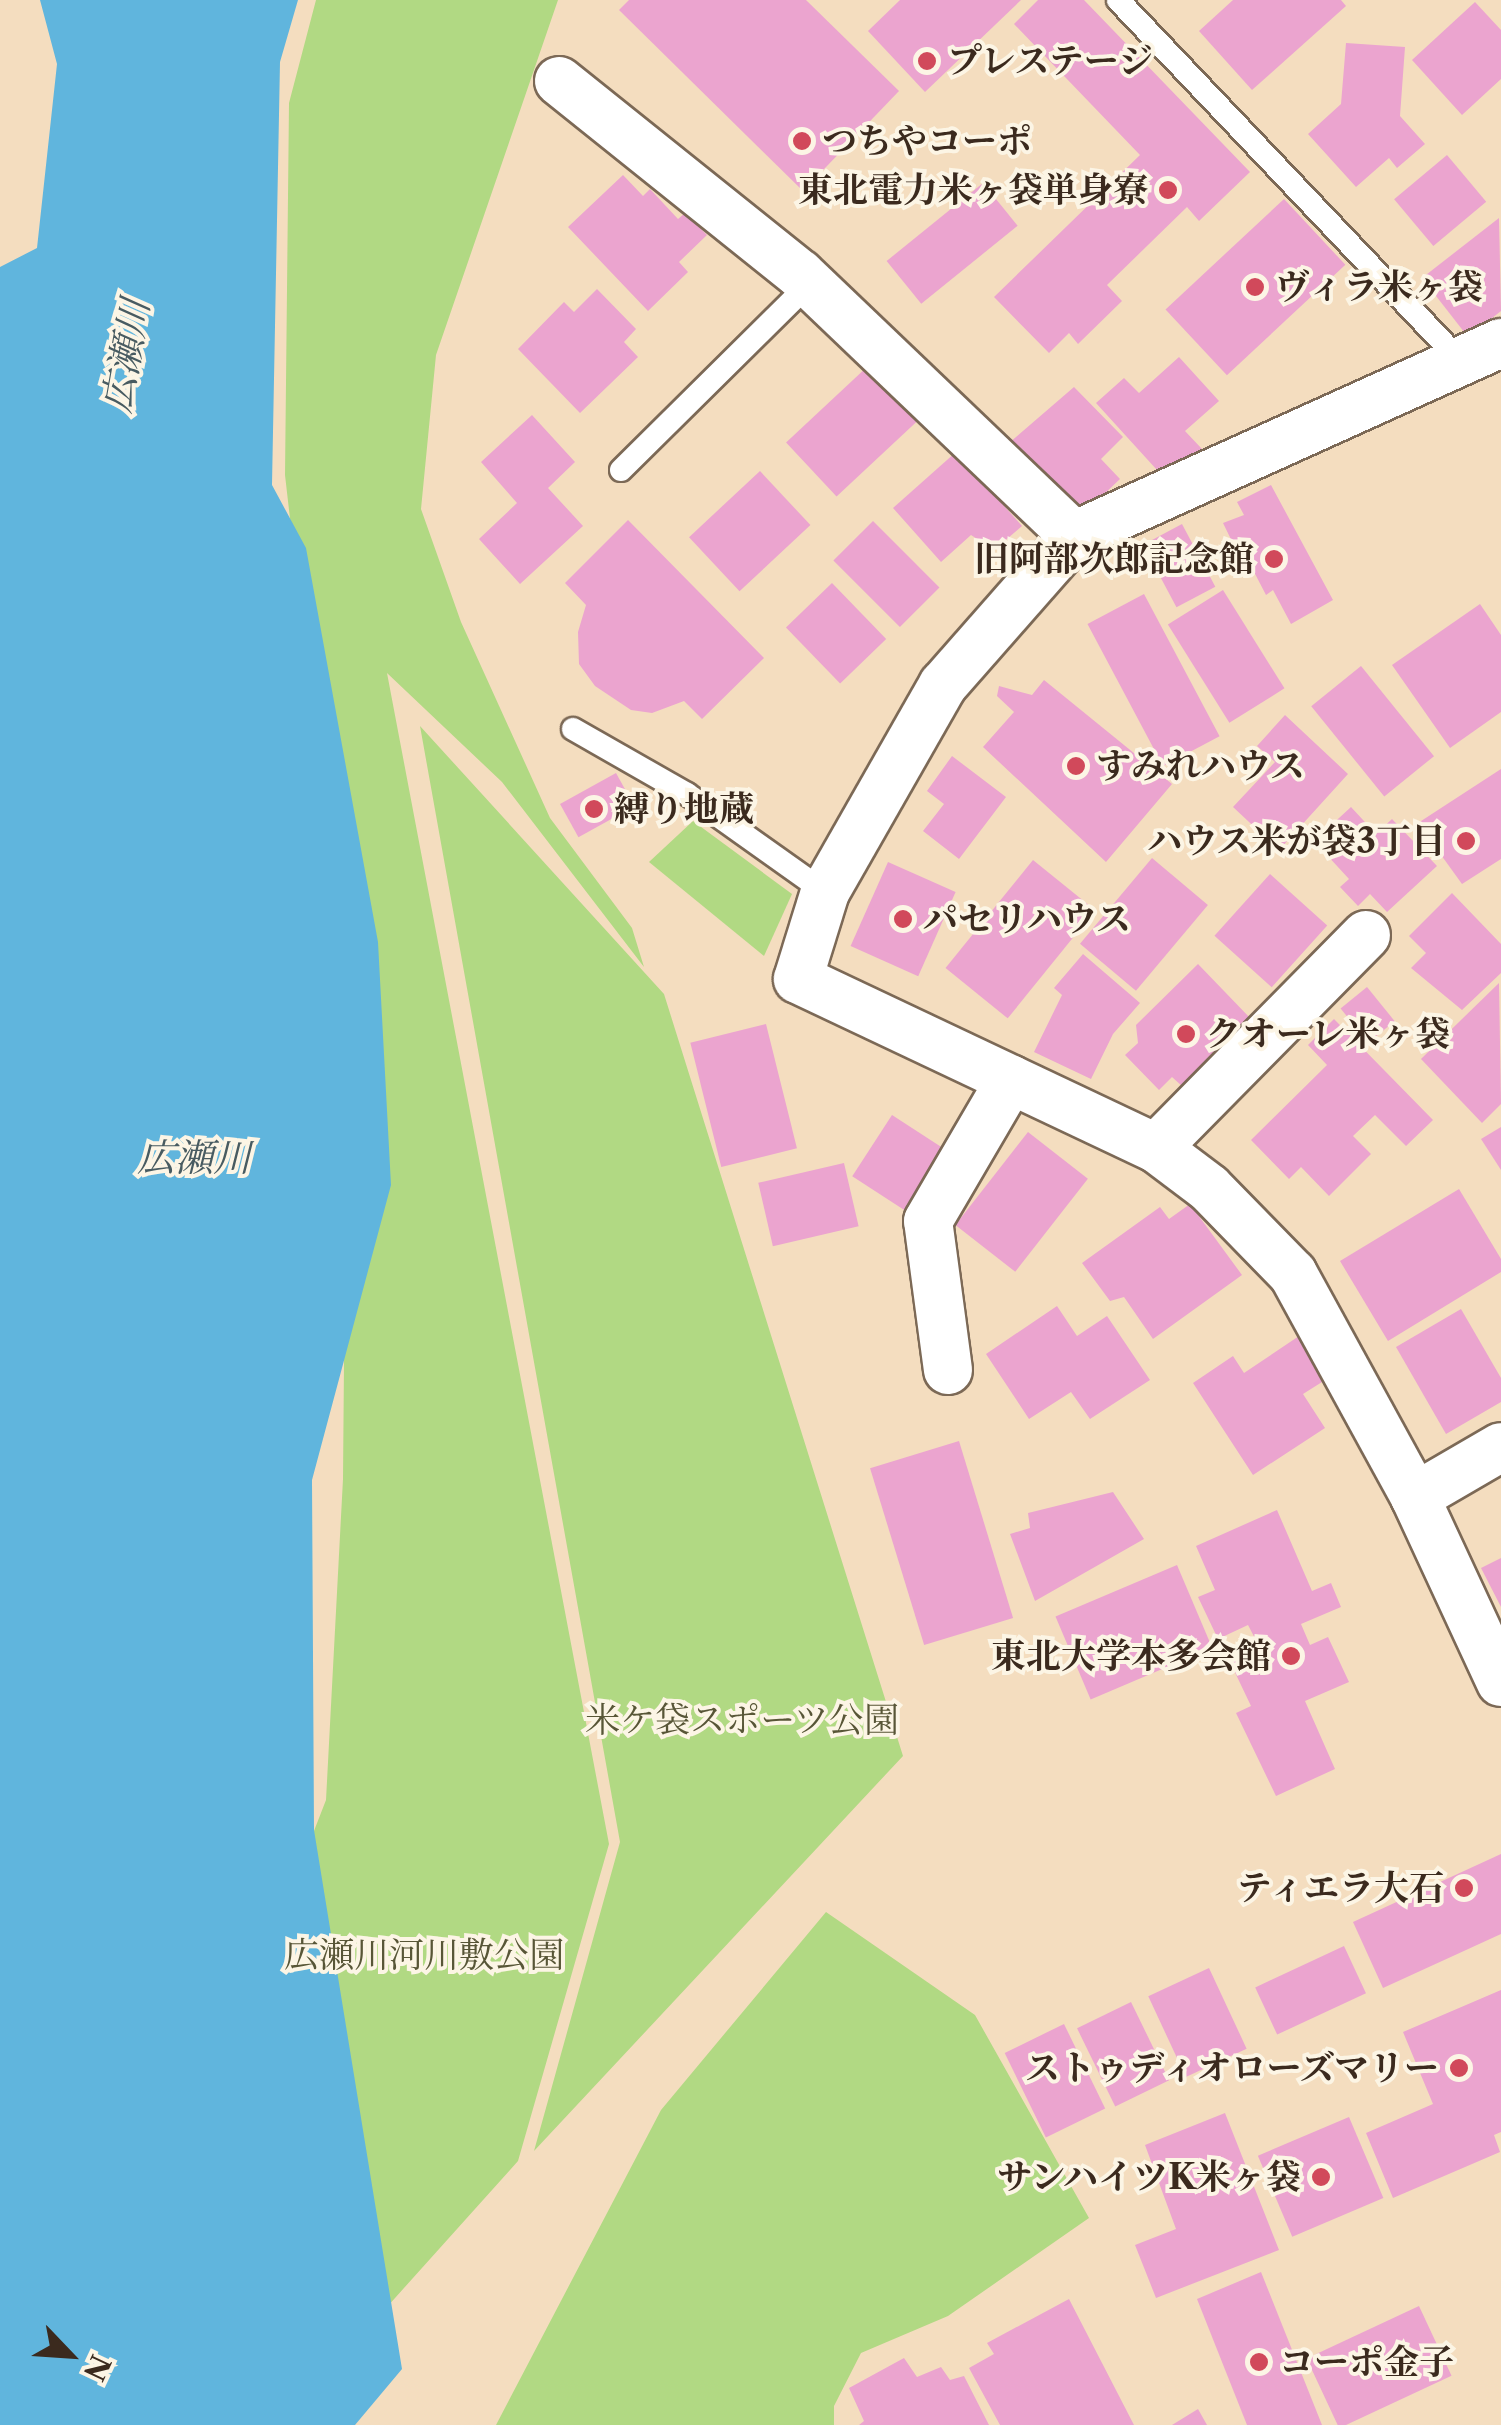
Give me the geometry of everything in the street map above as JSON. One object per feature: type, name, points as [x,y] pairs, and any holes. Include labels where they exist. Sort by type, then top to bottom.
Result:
[{"type":"street","points":[[559,81],[810,283],[1074,536]]},
{"type":"street","points":[[1482,352],[1074,536],[943,685],[825,892],[798,979],[1156,1148],[1209,1188],[1293,1274],[1415,1498],[1501,1682]]},
{"type":"street","points":[[1156,1148],[1366,934]]},
{"type":"street","points":[[948,1370],[928,1221],[1012,1080]]},
{"type":"street","points":[[1415,1498],[1501,1447]]},
{"type":"lane","points":[[1118,0],[1482,352]]},
{"type":"lane","points":[[620,470],[810,283]]},
{"type":"lane","points":[[573,729],[687,794],[825,892]]},
{"type":"green space","name":"広瀬川河川敷公園","points":[[316,0],[558,0],[436,355],[421,509],[461,622],[550,818],[632,928],[644,967],[502,782],[387,673],[609,1844],[518,2161],[290,2415],[272,1939],[326,1800],[343,1479],[347,1015],[285,475],[289,103]]},
{"type":"green space","name":"米ケ袋スポーツ公園","points":[[420,726],[664,994],[903,1756],[534,2151],[620,1842]]},
{"type":"green space","points":[[693,821],[792,894],[764,956],[649,862]]},
{"type":"green space","points":[[826,1912],[975,2015],[1089,2218],[948,2316],[861,2353],[834,2406],[834,2425],[496,2425],[661,2110]]},
{"type":"water","name":"広瀬川","points":[[40,0],[298,0],[280,62],[272,485],[306,548],[378,942],[391,1185],[312,1480],[314,1830],[402,2369],[355,2425],[0,2425],[0,267],[37,248],[57,64]]},
{"type":"building","name":"つちやコーポ","points":[[629,0],[806,0],[899,91],[803,191],[619,10]]},
{"type":"building","name":"プレステージ","points":[[900,0],[1021,0],[925,92],[868,31]]},
{"type":"building","name":"東北電力米ヶ袋単身寮","points":[[1038,0],[1084,0],[1250,172],[1199,221],[1187,207],[1107,285],[1122,301],[1078,344],[1069,333],[1049,353],[994,297],[1140,155],[1014,24]]},
{"type":"building","points":[[1233,0],[1341,0],[1346,6],[1252,90],[1199,31]]},
{"type":"building","points":[[1475,2],[1501,30],[1501,79],[1462,115],[1412,60]]},
{"type":"building","points":[[1346,43],[1405,47],[1400,116],[1425,144],[1397,168],[1389,158],[1356,187],[1308,134],[1341,104]]},
{"type":"building","points":[[1447,155],[1486,202],[1433,246],[1394,199]]},
{"type":"building","points":[[623,175],[643,196],[650,189],[678,219],[685,213],[707,235],[679,262],[688,272],[648,311],[568,227]]},
{"type":"building","points":[[983,183],[1018,226],[921,304],[887,261]]},
{"type":"building","name":"ヴィラ米ヶ袋","points":[[1284,199],[1345,265],[1227,375],[1166,309]]},
{"type":"building","points":[[1499,218],[1501,311],[1468,337],[1422,278]]},
{"type":"building","points":[[597,289],[636,329],[624,342],[638,357],[580,413],[518,349],[564,302],[574,312]]},
{"type":"building","points":[[1179,357],[1219,401],[1185,431],[1202,449],[1167,481],[1096,403],[1124,378],[1139,393]]},
{"type":"building","points":[[868,366],[918,420],[837,497],[786,442]]},
{"type":"building","points":[[1074,387],[1123,437],[1101,459],[1120,479],[1078,519],[1008,444]]},
{"type":"building","points":[[532,415],[575,462],[548,488],[583,526],[520,584],[479,539],[517,503],[481,462]]},
{"type":"building","points":[[956,452],[1022,526],[994,550],[971,535],[941,562],[893,508]]},
{"type":"building","points":[[760,471],[810,525],[740,591],[689,537]]},
{"type":"building","name":"旧阿部次郎記念館","points":[[1271,485],[1333,600],[1291,624],[1273,590],[1266,595],[1252,568],[1246,570],[1223,523],[1244,515],[1237,502]]},
{"type":"building","points":[[628,520],[764,658],[702,719],[684,701],[652,713],[631,710],[595,686],[579,664],[578,632],[586,605],[565,583]]},
{"type":"building","points":[[873,521],[939,587],[900,627],[833,561]]},
{"type":"building","points":[[1182,524],[1215,587],[1176,607],[1143,545]]},
{"type":"building","points":[[832,583],[886,639],[840,684],[786,627]]},
{"type":"building","points":[[1223,590],[1284,688],[1229,723],[1168,624]]},
{"type":"building","points":[[1144,594],[1220,736],[1163,766],[1087,624]]},
{"type":"building","points":[[1480,604],[1501,635],[1501,712],[1450,748],[1392,665]]},
{"type":"building","points":[[1361,666],[1434,756],[1384,796],[1311,706]]},
{"type":"building","name":"すみれハウス","points":[[1044,680],[1172,784],[1106,862],[983,747],[1014,712],[997,696],[999,686],[1032,695]]},
{"type":"building","points":[[1285,715],[1348,774],[1279,850],[1233,807],[1275,762],[1257,746]]},
{"type":"building","points":[[952,756],[1006,797],[959,859],[923,831],[944,804],[927,791]]},
{"type":"building","name":"ハウス米が袋3丁目","points":[[1501,769],[1501,859],[1462,884],[1418,823]]},
{"type":"building","points":[[616,773],[634,806],[578,837],[560,804]]},
{"type":"building","points":[[1351,807],[1376,834],[1392,819],[1437,866],[1387,912],[1370,894],[1358,906],[1340,887],[1349,879],[1314,841]]},
{"type":"building","points":[[1152,858],[1208,905],[1136,991],[1080,944]]},
{"type":"building","points":[[1033,860],[1095,910],[1008,1018],[946,968]]},
{"type":"building","name":"パセリハウス","points":[[888,862],[956,892],[918,976],[851,946]]},
{"type":"building","points":[[1270,874],[1327,926],[1272,987],[1214,936]]},
{"type":"building","points":[[1452,893],[1501,944],[1501,973],[1462,1010],[1411,968],[1426,953],[1409,936]]},
{"type":"building","points":[[1083,954],[1140,1003],[1113,1034],[1091,1079],[1034,1052],[1062,995],[1054,988]]},
{"type":"building","name":"クオーレ米ヶ袋","points":[[1198,964],[1251,1019],[1183,1087],[1172,1077],[1159,1090],[1125,1055],[1138,1043],[1136,1025]]},
{"type":"building","points":[[1499,983],[1501,1104],[1482,1123],[1421,1059]]},
{"type":"building","points":[[1367,987],[1395,1021],[1368,1043],[1341,1008]]},
{"type":"building","points":[[1334,1019],[1433,1120],[1406,1146],[1375,1115],[1353,1136],[1371,1154],[1329,1196],[1301,1167],[1289,1179],[1251,1140],[1327,1065],[1308,1045]]},
{"type":"building","points":[[766,1024],[797,1148],[721,1167],[690,1043]]},
{"type":"building","points":[[892,1115],[944,1149],[904,1210],[852,1176]]},
{"type":"building","points":[[1501,1127],[1501,1170],[1481,1139]]},
{"type":"building","points":[[1028,1132],[1088,1179],[1015,1272],[955,1225]]},
{"type":"building","points":[[844,1163],[859,1226],[773,1246],[758,1183]]},
{"type":"building","points":[[1459,1189],[1501,1259],[1501,1272],[1388,1341],[1340,1261]]},
{"type":"building","points":[[1190,1204],[1242,1275],[1153,1339],[1124,1297],[1110,1301],[1082,1263],[1160,1207],[1169,1219]]},
{"type":"building","points":[[1057,1306],[1077,1336],[1107,1316],[1150,1380],[1090,1419],[1071,1392],[1029,1419],[986,1354]]},
{"type":"building","points":[[1461,1309],[1501,1378],[1501,1402],[1446,1434],[1396,1347]]},
{"type":"building","points":[[1302,1334],[1330,1377],[1303,1394],[1325,1428],[1253,1475],[1193,1383],[1233,1356],[1244,1373]]},
{"type":"building","points":[[959,1441],[1013,1618],[924,1645],[870,1468]]},
{"type":"building","points":[[1113,1492],[1144,1539],[1035,1601],[1010,1534],[1030,1528],[1028,1513]]},
{"type":"building","name":"東北大学本多会館","points":[[1277,1510],[1312,1591],[1331,1583],[1341,1607],[1301,1624],[1310,1645],[1328,1637],[1349,1682],[1305,1701],[1335,1769],[1276,1796],[1236,1713],[1251,1706],[1230,1662],[1261,1650],[1248,1625],[1218,1639],[1198,1597],[1215,1590],[1196,1546]]},
{"type":"building","points":[[1501,1558],[1501,1607],[1481,1568]]},
{"type":"building","points":[[1177,1565],[1212,1648],[1091,1699],[1055,1617]]},
{"type":"building","name":"ティエラ大石","points":[[1501,1854],[1501,1934],[1383,1988],[1353,1922]]},
{"type":"building","points":[[1344,1946],[1366,1993],[1277,2035],[1255,1987]]},
{"type":"building","points":[[1209,1968],[1247,2049],[1186,2077],[1148,1996]]},
{"type":"building","name":"ストゥディオローズマリー","points":[[1501,1990],[1501,2132],[1494,2135],[1500,2152],[1393,2198],[1366,2133],[1433,2104],[1403,2032]]},
{"type":"building","points":[[1131,2002],[1169,2080],[1115,2106],[1077,2028]]},
{"type":"building","points":[[1064,2024],[1105,2108],[1046,2137],[1005,2053]]},
{"type":"building","points":[[1225,2113],[1279,2250],[1156,2298],[1135,2245],[1176,2229],[1145,2145]]},
{"type":"building","name":"サンハイツK米ヶ袋","points":[[1349,2117],[1383,2198],[1292,2237],[1258,2156]]},
{"type":"building","name":"コーポ金子","points":[[1261,2272],[1322,2425],[1247,2425],[1197,2299]]},
{"type":"building","points":[[1069,2299],[1134,2425],[1000,2425],[969,2368],[994,2354],[987,2343]]},
{"type":"building","points":[[1419,2306],[1452,2376],[1346,2425],[1338,2425],[1307,2358]]},
{"type":"building","points":[[904,2358],[917,2377],[941,2367],[950,2380],[964,2376],[989,2425],[859,2425],[864,2421],[849,2388]]},
{"type":"building","points":[[1198,2409],[1207,2425],[1172,2425]]},
{"type":"place","name":"プレステージ","points":[[927,61]]},
{"type":"place","name":"つちやコーポ","points":[[802,141]]},
{"type":"place","name":"東北電力米ヶ袋単身寮","points":[[1168,190]]},
{"type":"place","name":"ヴィラ米ヶ袋","points":[[1255,287]]},
{"type":"place","name":"旧阿部次郎記念館","points":[[1274,559]]},
{"type":"place","name":"すみれハウス","points":[[1076,766]]},
{"type":"place","name":"縛り地蔵","points":[[594,809]]},
{"type":"place","name":"ハウス米が袋3丁目","points":[[1466,841]]},
{"type":"place","name":"パセリハウス","points":[[903,919]]},
{"type":"place","name":"クオーレ米ヶ袋","points":[[1186,1034]]},
{"type":"place","name":"東北大学本多会館","points":[[1291,1656]]},
{"type":"place","name":"ティエラ大石","points":[[1464,1888]]},
{"type":"place","name":"ストゥディオローズマリー","points":[[1459,2068]]},
{"type":"place","name":"サンハイツK米ヶ袋","points":[[1321,2177]]},
{"type":"place","name":"コーポ金子","points":[[1259,2362]]}]
